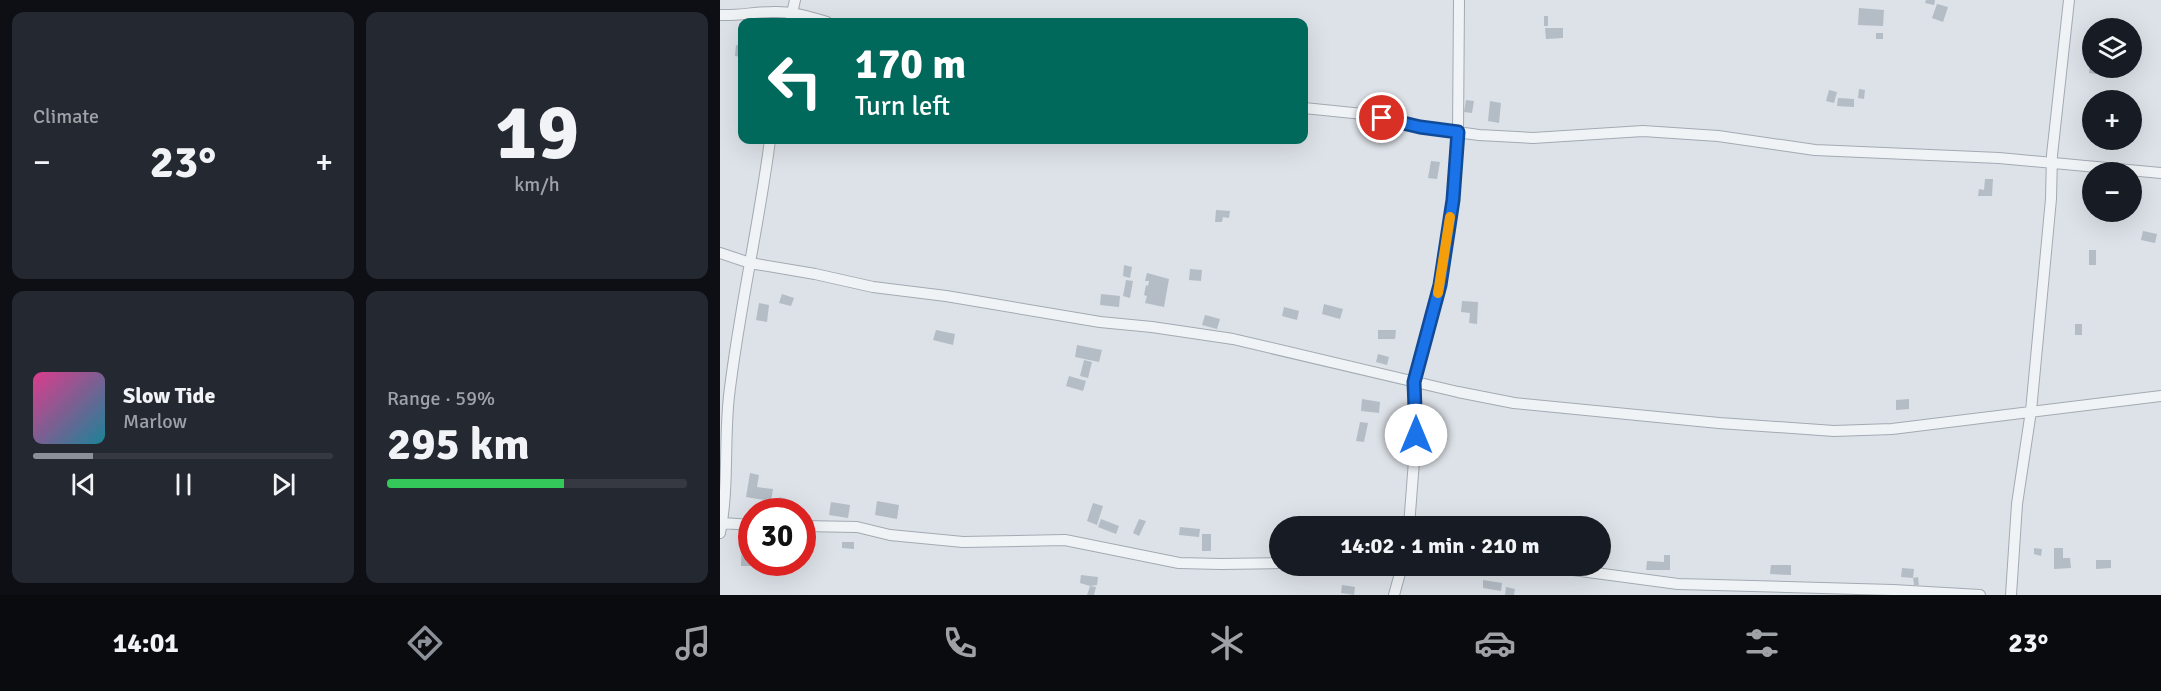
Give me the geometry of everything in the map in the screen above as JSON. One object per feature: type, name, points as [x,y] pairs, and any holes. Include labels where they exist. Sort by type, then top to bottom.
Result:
[{"type":"street","points":[[720,15],[736,16],[770,12],[792,17],[795,0]]},
{"type":"street","points":[[1409,516],[1416,435],[1414,382],[1433,318],[1442,277],[1453,200],[1458,132],[1459,0]]},
{"type":"street","points":[[2011,595],[2017,504],[2031,411],[2051,199],[2052,162],[2069,0]]},
{"type":"street","points":[[1308,108],[1363,114],[1420,127],[1479,135],[1533,138],[1643,131],[1718,136],[1815,150],[2052,162],[2161,173]]},
{"type":"street","points":[[738,526],[721,528],[729,399],[769,144]]},
{"type":"street","points":[[720,253],[750,263],[873,287],[946,296],[1100,322],[1233,339],[1514,403],[1719,423],[1834,431],[1938,424],[2161,396]]},
{"type":"street","points":[[816,526],[857,527],[890,535],[963,542],[1065,540],[1179,562],[1221,564],[1269,562]]},
{"type":"street","points":[[1611,575],[1678,584],[1893,590],[1980,595]]},
{"type":"street","points":[[1394,595],[1399,576]]},
{"type":"building","points":[[1926,0],[1935,0],[1934,5],[1925,3]]},
{"type":"building","points":[[1937,4],[1948,7],[1943,22],[1932,18]]},
{"type":"building","points":[[1859,8],[1884,10],[1883,26],[1858,25]]},
{"type":"building","points":[[1544,16],[1548,16],[1548,26],[1544,26]]},
{"type":"building","points":[[1545,28],[1563,28],[1563,38],[1546,39]]},
{"type":"building","points":[[1876,33],[1883,33],[1883,39],[1876,39]]},
{"type":"building","points":[[736,45],[738,45],[738,56],[735,56]]},
{"type":"building","points":[[1859,89],[1865,90],[1864,99],[1858,98]]},
{"type":"building","points":[[1829,90],[1837,92],[1834,103],[1826,101]]},
{"type":"building","points":[[1838,98],[1854,99],[1854,107],[1837,106]]},
{"type":"building","points":[[1466,100],[1474,101],[1472,113],[1464,112]]},
{"type":"building","points":[[1490,101],[1501,103],[1499,123],[1488,121]]},
{"type":"building","points":[[1431,161],[1440,162],[1437,179],[1428,178]]},
{"type":"building","points":[[1985,179],[1993,179],[1992,196],[1978,196],[1979,189],[1984,190]]},
{"type":"building","points":[[1216,210],[1230,211],[1229,218],[1223,217],[1222,222],[1215,222]]},
{"type":"building","points":[[2143,231],[2157,234],[2155,243],[2141,240]]},
{"type":"building","points":[[2089,250],[2096,250],[2096,265],[2089,265]]},
{"type":"building","points":[[1124,265],[1132,267],[1130,278],[1123,276]]},
{"type":"building","points":[[1190,269],[1202,270],[1201,281],[1189,280]]},
{"type":"building","points":[[1147,273],[1169,279],[1164,307],[1145,303],[1147,296],[1144,295],[1149,281],[1145,281]]},
{"type":"building","points":[[1126,280],[1133,281],[1130,298],[1123,296]]},
{"type":"building","points":[[782,294],[794,298],[791,306],[779,303]]},
{"type":"building","points":[[1101,294],[1120,296],[1119,307],[1100,305]]},
{"type":"building","points":[[1462,301],[1478,302],[1477,324],[1469,323],[1470,313],[1461,312]]},
{"type":"building","points":[[759,303],[769,305],[767,322],[756,320]]},
{"type":"building","points":[[1324,304],[1343,309],[1340,319],[1322,314]]},
{"type":"building","points":[[1284,307],[1299,311],[1297,320],[1282,316]]},
{"type":"building","points":[[1205,315],[1220,319],[1217,329],[1202,325]]},
{"type":"building","points":[[2075,324],[2082,324],[2082,335],[2075,335]]},
{"type":"building","points":[[936,330],[955,334],[953,345],[933,340]]},
{"type":"building","points":[[1378,330],[1396,330],[1395,339],[1378,339]]},
{"type":"building","points":[[1077,345],[1102,350],[1099,362],[1075,357]]},
{"type":"building","points":[[1378,354],[1389,357],[1387,365],[1376,362]]},
{"type":"building","points":[[1084,360],[1092,362],[1088,378],[1080,376]]},
{"type":"building","points":[[1069,376],[1086,381],[1083,391],[1066,386]]},
{"type":"building","points":[[1362,399],[1380,402],[1379,413],[1361,411]]},
{"type":"building","points":[[1909,399],[1909,409],[1896,410],[1896,400]]},
{"type":"building","points":[[1395,420],[1405,422],[1400,446],[1391,445]]},
{"type":"building","points":[[1360,422],[1368,423],[1364,442],[1356,441]]},
{"type":"building","points":[[750,473],[759,475],[757,487],[773,489],[772,498],[746,497]]},
{"type":"building","points":[[877,501],[899,505],[897,519],[875,515]]},
{"type":"building","points":[[831,502],[850,505],[848,518],[829,515]]},
{"type":"building","points":[[1093,503],[1103,506],[1097,525],[1087,521]]},
{"type":"building","points":[[1101,519],[1119,526],[1116,534],[1098,527]]},
{"type":"building","points":[[1139,519],[1146,521],[1139,536],[1133,533]]},
{"type":"building","points":[[1180,527],[1200,529],[1199,537],[1179,535]]},
{"type":"building","points":[[1202,534],[1211,534],[1211,551],[1202,551]]},
{"type":"building","points":[[842,542],[854,542],[854,549],[842,548]]},
{"type":"building","points":[[2034,548],[2042,549],[2041,556],[2034,554]]},
{"type":"building","points":[[2054,548],[2063,548],[2063,558],[2070,558],[2071,568],[2054,569]]},
{"type":"building","points":[[1664,555],[1670,555],[1670,570],[1646,570],[1647,561],[1664,562]]},
{"type":"building","points":[[2096,560],[2111,560],[2111,568],[2096,569]]},
{"type":"building","points":[[1771,565],[1791,565],[1791,575],[1770,574]]},
{"type":"building","points":[[1902,568],[1914,569],[1913,578],[1901,577]]},
{"type":"building","points":[[1081,575],[1098,577],[1097,585],[1090,586],[1080,583]]},
{"type":"building","points":[[1918,577],[1919,585],[1914,585],[1913,578]]},
{"type":"building","points":[[1483,580],[1502,583],[1501,591],[1483,588]]},
{"type":"building","points":[[1342,585],[1355,587],[1354,595],[1341,593]]},
{"type":"building","points":[[1090,586],[1096,587],[1094,595],[1087,595]]},
{"type":"building","points":[[1506,587],[1515,589],[1514,595],[1505,595]]},
{"type":"slow traffic","points":[[1438,293],[1450,217]]},
{"type":"route","points":[[1382,118],[1420,127],[1458,132],[1453,200],[1440,285],[1414,382],[1416,435]]}]
